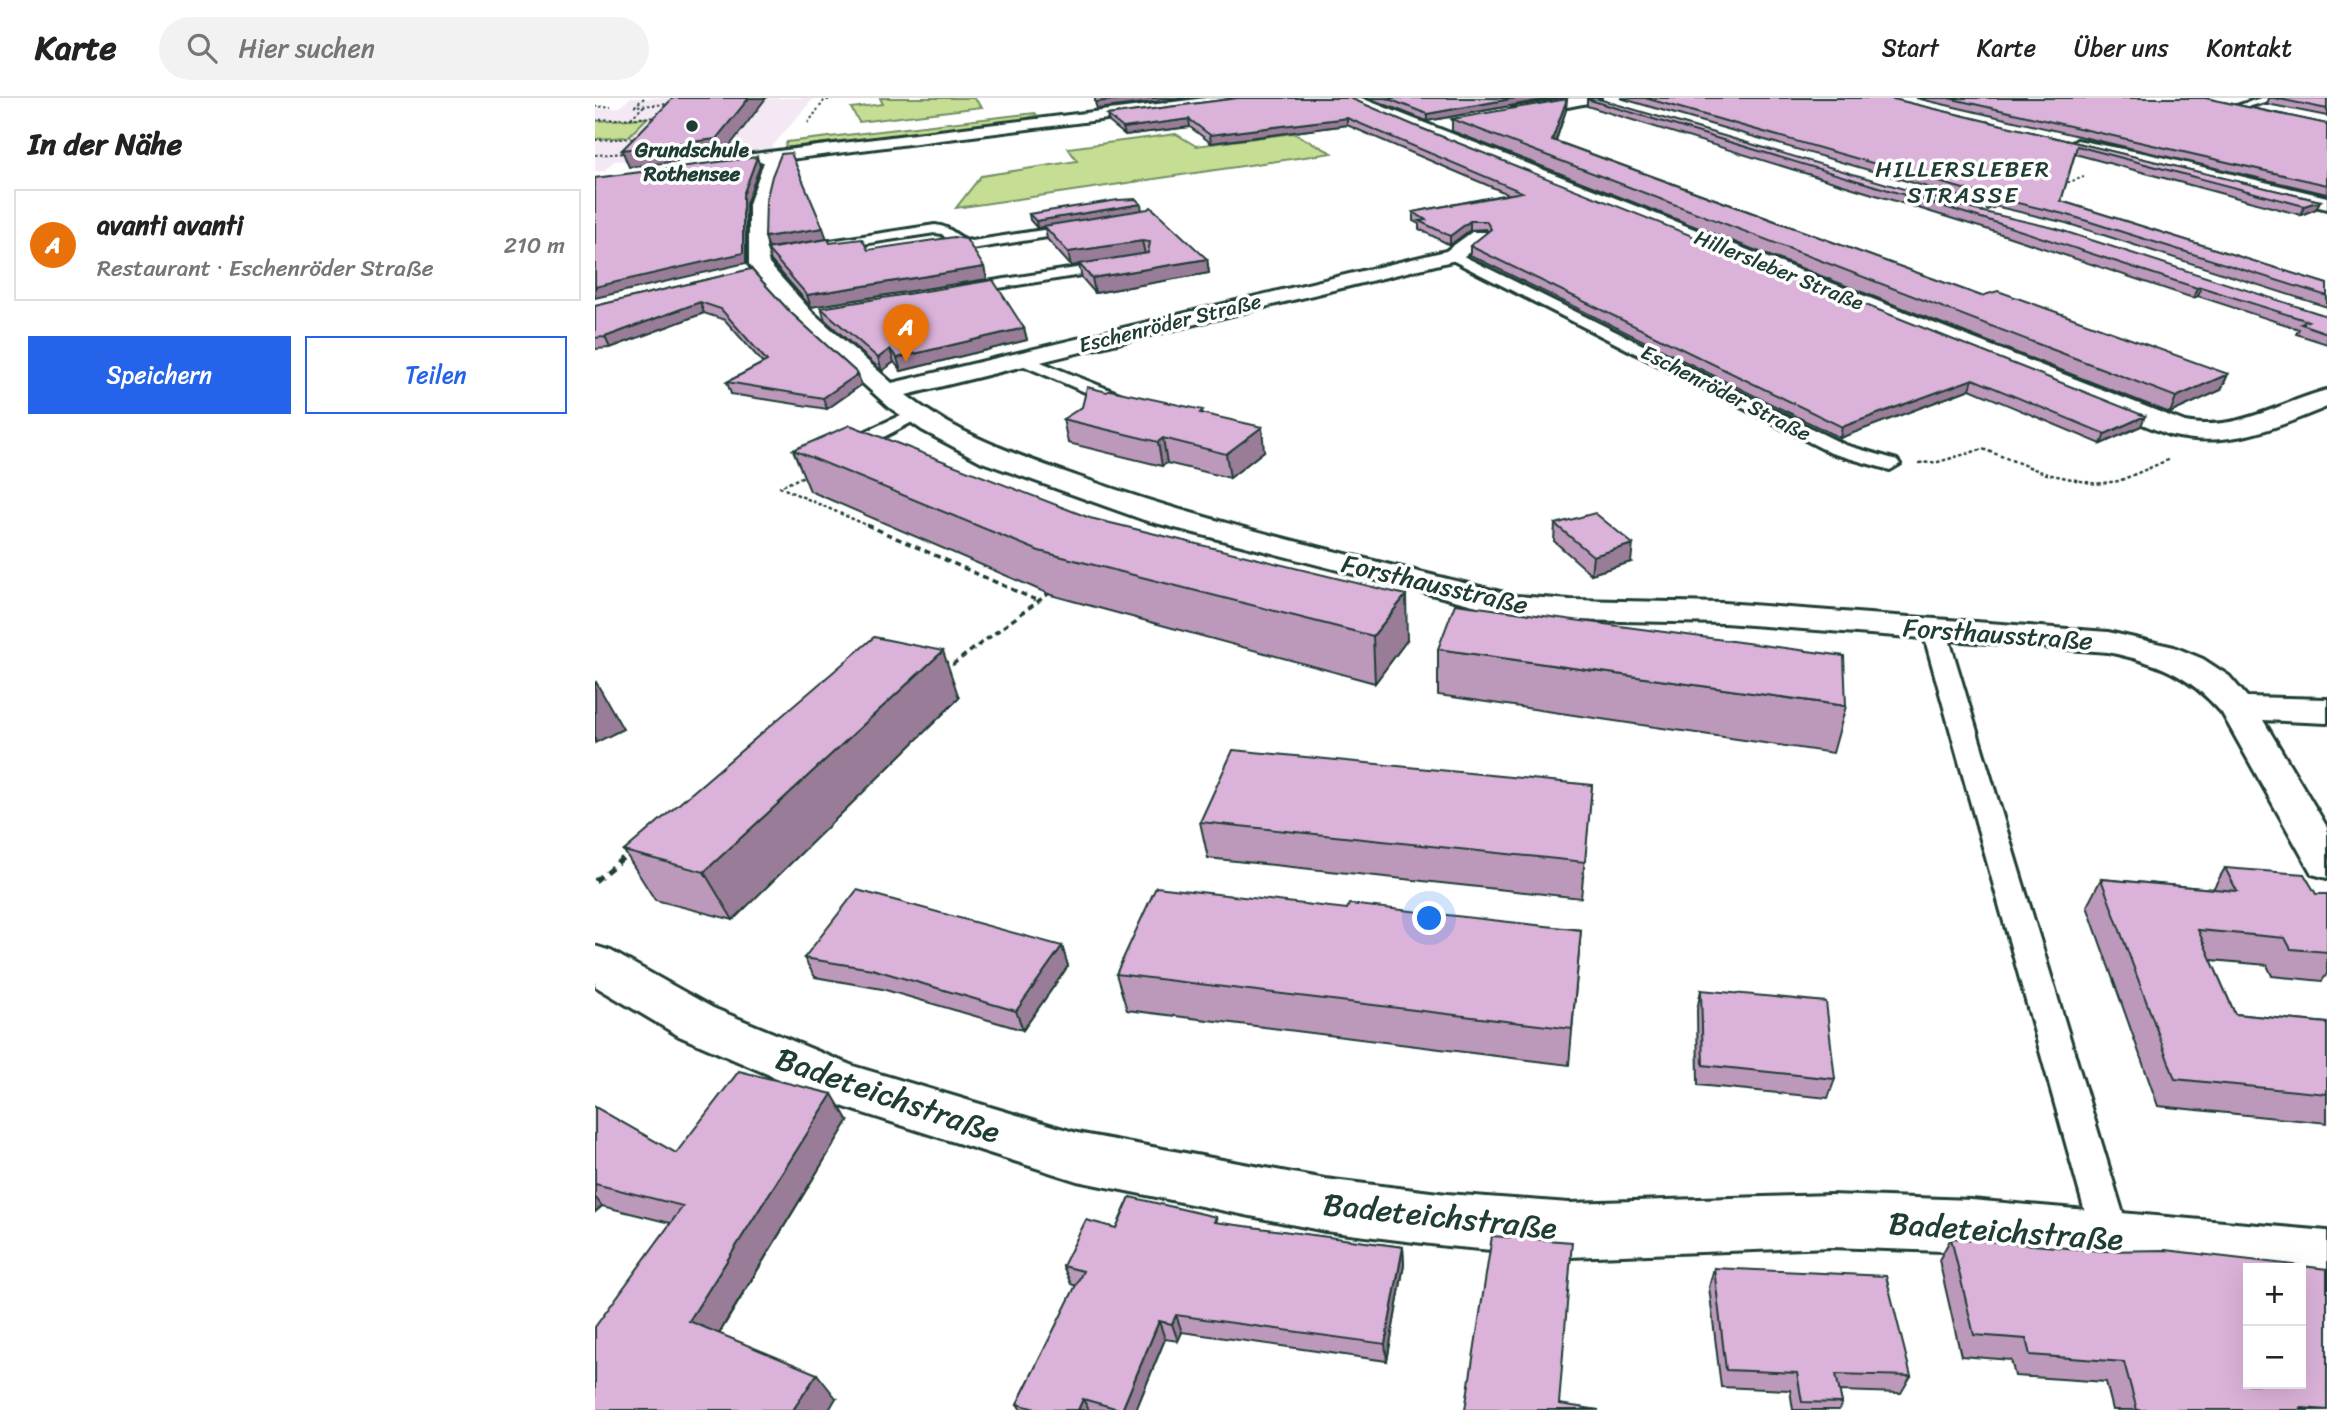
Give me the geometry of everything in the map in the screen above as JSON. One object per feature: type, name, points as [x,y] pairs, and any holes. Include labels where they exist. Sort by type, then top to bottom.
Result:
[{"type":"street","points":[[735,161],[1242,98]]},
{"type":"street","name":"Hillersleber Straße","points":[[1348,98],[2178,429],[2211,435]]},
{"type":"street","points":[[1502,114],[1599,99]]},
{"type":"street","points":[[2233,104],[2278,114]]},
{"type":"street","points":[[1048,106],[1064,120]]},
{"type":"street","points":[[1425,129],[1450,124]]},
{"type":"street","points":[[2058,141],[2327,203]]},
{"type":"street","points":[[751,266],[759,190],[776,156]]},
{"type":"street","name":"Eschenröder Straße","points":[[887,392],[1453,255],[1479,236]]},
{"type":"street","name":"Forsthausstraße","points":[[751,266],[779,292],[813,315],[887,392],[914,414],[1004,461],[1155,514],[1497,602],[1549,609],[1724,613],[2108,642],[2150,650],[2175,659],[2206,676],[2237,708],[2327,863]]},
{"type":"street","points":[[2211,435],[2239,431],[2327,398]]},
{"type":"street","points":[[2237,708],[2327,711]]},
{"type":"street","name":"Badeteichstraße","points":[[595,964],[697,1022],[844,1085],[1077,1157],[1325,1205],[1447,1220],[1569,1230],[1832,1221],[1971,1226],[2327,1259]]},
{"type":"lane","points":[[2233,104],[2273,98]]},
{"type":"lane","points":[[751,266],[935,229],[948,231],[958,243],[972,245],[1094,226]]},
{"type":"lane","name":"Eschenröder Straße","points":[[1453,255],[1838,449],[1891,464]]},
{"type":"lane","points":[[941,293],[1131,263]]},
{"type":"lane","points":[[1021,359],[1131,404]]},
{"type":"lane","points":[[865,439],[914,414]]},
{"type":"lane","points":[[1934,629],[2111,1237]]},
{"type":"path","points":[[644,98],[635,106],[676,103],[670,110]]},
{"type":"path","points":[[631,118],[645,105]]},
{"type":"path","points":[[595,107],[611,106]]},
{"type":"path","points":[[595,120],[664,117],[657,123]]},
{"type":"path","points":[[595,140],[643,137],[636,145]]},
{"type":"path","points":[[595,155],[628,153],[620,160]]},
{"type":"path","points":[[2055,187],[2141,158]]},
{"type":"path","points":[[1980,212],[2005,203]]},
{"type":"path","points":[[1891,464],[1938,462],[1983,449],[2047,474],[2082,482],[2106,483],[2158,465],[2211,435]]},
{"type":"path","points":[[816,471],[780,487],[1038,601]]},
{"type":"path","points":[[930,657],[953,664],[1061,584]]},
{"type":"path","points":[[595,881],[637,847]]},
{"type":"shaded area","name":"Grundschule Rothensee","points":[[630,98],[814,98],[769,150],[714,157],[614,161],[604,171],[595,172],[595,109],[620,107]]},
{"type":"green space","points":[[880,98],[974,98],[982,107],[859,122],[851,108],[883,104]]},
{"type":"green space","points":[[1035,113],[1037,115],[1015,122],[847,144],[844,141],[784,148],[787,142]]},
{"type":"green space","points":[[647,118],[628,137],[595,139],[595,121]]},
{"type":"green space","points":[[1293,133],[1332,153],[956,208],[981,176],[1077,161],[1068,148],[1176,134],[1196,146]]},
{"type":"building","points":[[673,98],[749,98],[716,139],[622,150]]},
{"type":"building","points":[[1095,98],[1128,98],[1095,102]]},
{"type":"building","points":[[1238,98],[1350,98],[2145,416],[2105,434],[1973,379],[1842,427],[1470,246],[1491,229],[1486,221],[1470,221],[1450,236],[1419,221],[1426,220],[1413,212],[1522,192],[1347,118],[1210,135],[1189,119],[1123,128],[1107,115]]},
{"type":"building","points":[[1386,98],[1516,98],[1427,114]]},
{"type":"building","points":[[1595,98],[1975,210],[2054,228],[2327,316],[2327,333],[2301,324],[2308,321],[2201,287],[2197,288],[1988,220],[1587,99]]},
{"type":"building","points":[[1645,98],[1889,98],[2320,201],[2304,206],[2077,146],[2061,201],[2327,284],[2327,296],[2068,215],[1988,196]]},
{"type":"building","points":[[1948,98],[2205,98],[2327,124],[2327,185]]},
{"type":"building","points":[[2274,98],[2327,98],[2327,109]]},
{"type":"building","points":[[1567,99],[1552,140],[1981,296],[1998,291],[2228,374],[2176,397],[1452,119]]},
{"type":"building","points":[[791,153],[823,228],[765,237],[766,201],[772,176],[781,154]]},
{"type":"building","points":[[757,157],[743,195],[743,253],[595,287],[595,178]]},
{"type":"building","points":[[1136,199],[1141,204],[1036,221],[1029,214],[1118,200]]},
{"type":"building","points":[[1151,207],[1207,259],[1092,278],[1079,264],[1148,253],[1150,242],[1068,252],[1044,226],[1148,209]]},
{"type":"building","points":[[954,237],[966,239],[984,267],[807,295],[767,249],[828,239],[830,243],[862,239],[868,250]]},
{"type":"building","points":[[751,269],[790,312],[858,374],[823,398],[727,382],[767,361],[721,309],[700,302],[605,337],[595,338],[595,306]]},
{"type":"building","points":[[993,280],[1024,328],[897,358],[890,349],[878,358],[821,308]]},
{"type":"building","points":[[1087,387],[1203,410],[1200,413],[1262,427],[1226,454],[1163,438],[1158,442],[1063,419],[1082,407]]},
{"type":"building","points":[[850,425],[1090,518],[1406,595],[1373,636],[1039,551],[793,450]]},
{"type":"building","points":[[1595,513],[1633,544],[1593,556],[1555,524]]},
{"type":"building","points":[[1455,604],[1844,656],[1846,706],[1438,649]]},
{"type":"building","points":[[874,637],[943,651],[704,872],[624,851]]},
{"type":"building","points":[[1233,750],[1592,785],[1585,862],[1200,822]]},
{"type":"building","points":[[2225,868],[2304,874],[2316,894],[2327,894],[2327,952],[2291,949],[2285,938],[2198,930],[2235,1014],[2327,1023],[2327,1094],[2175,1079],[2101,879],[2237,891]]},
{"type":"building","points":[[1156,887],[1347,909],[1349,904],[1581,930],[1572,1029],[1116,974]]},
{"type":"building","points":[[857,890],[1062,946],[1016,1011],[872,969],[804,958]]},
{"type":"building","points":[[1701,990],[1826,1002],[1835,1079],[1703,1065]]},
{"type":"building","points":[[739,1071],[832,1094],[689,1321],[817,1374],[793,1410],[595,1410],[595,1327],[683,1206],[595,1184],[595,1107],[676,1153]]},
{"type":"building","points":[[1130,1197],[1216,1217],[1214,1222],[1403,1247],[1385,1344],[1176,1315],[1172,1324],[1159,1321],[1122,1410],[1083,1399],[1078,1410],[1039,1410],[1017,1404],[1083,1271],[1063,1266],[1086,1220],[1116,1228]]},
{"type":"building","points":[[1492,1236],[1572,1242],[1559,1404],[1599,1410],[1465,1410]]},
{"type":"building","points":[[1951,1238],[2102,1251],[2165,1250],[2276,1263],[2243,1263],[2243,1389],[2306,1389],[2306,1267],[2327,1269],[2327,1410],[2137,1410],[2124,1362],[2030,1355],[2026,1339],[1974,1335]]},
{"type":"building","points":[[1714,1268],[1886,1276],[1911,1376],[1836,1374],[1842,1403],[1802,1402],[1797,1373],[1726,1370]]},
{"type":"place","name":"Grundschule Rothensee","points":[[692,126]]},
{"type":"place","name":"avanti avanti","points":[[906,362]]},
{"type":"district","name":"HILLERSLEBER STRASSE","points":[[1963,182]]}]
